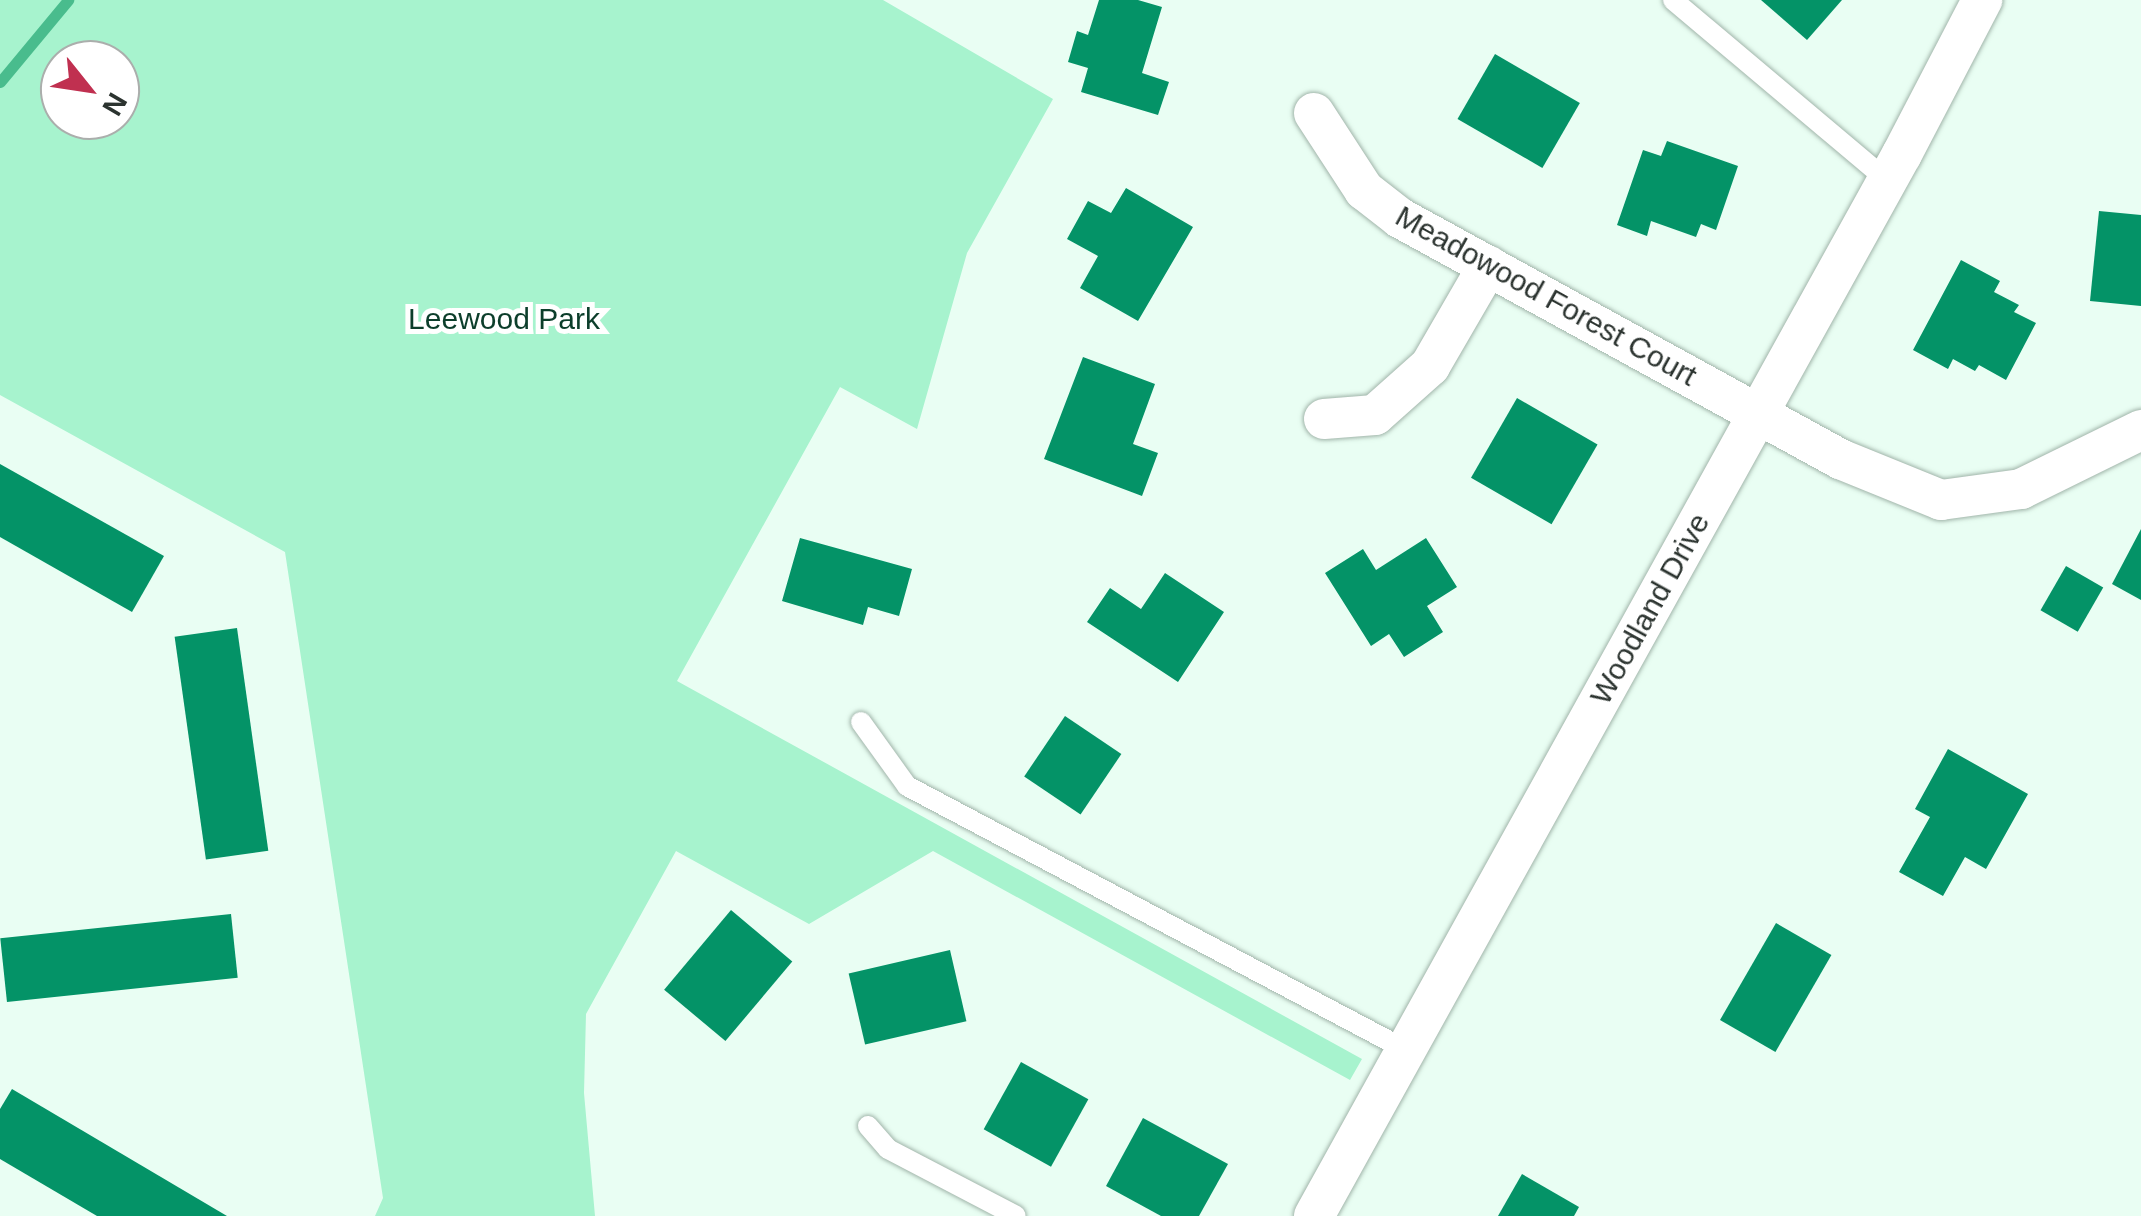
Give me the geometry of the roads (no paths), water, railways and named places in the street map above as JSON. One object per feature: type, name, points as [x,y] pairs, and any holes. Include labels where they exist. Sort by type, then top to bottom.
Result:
[{"type":"street","name":"Woodland Drive","points":[[1314,1216],[1888,181],[1982,0]]},
{"type":"street","name":"Meadowood Forest Court","points":[[1314,113],[1364,190],[1400,218],[1840,460],[1941,500],[2021,489],[2141,430]]},
{"type":"street","points":[[1324,419],[1375,415],[1430,366],[1488,266]]},
{"type":"lane","points":[[1673,0],[1888,181]]},
{"type":"lane","points":[[862,722],[907,786],[1406,1050]]},
{"type":"lane","points":[[868,1126],[888,1150],[1016,1216]]},
{"type":"waterway","points":[[0,82],[68,0]]},
{"type":"park label","name":"Leewood Park","points":[[504,319]]}]
